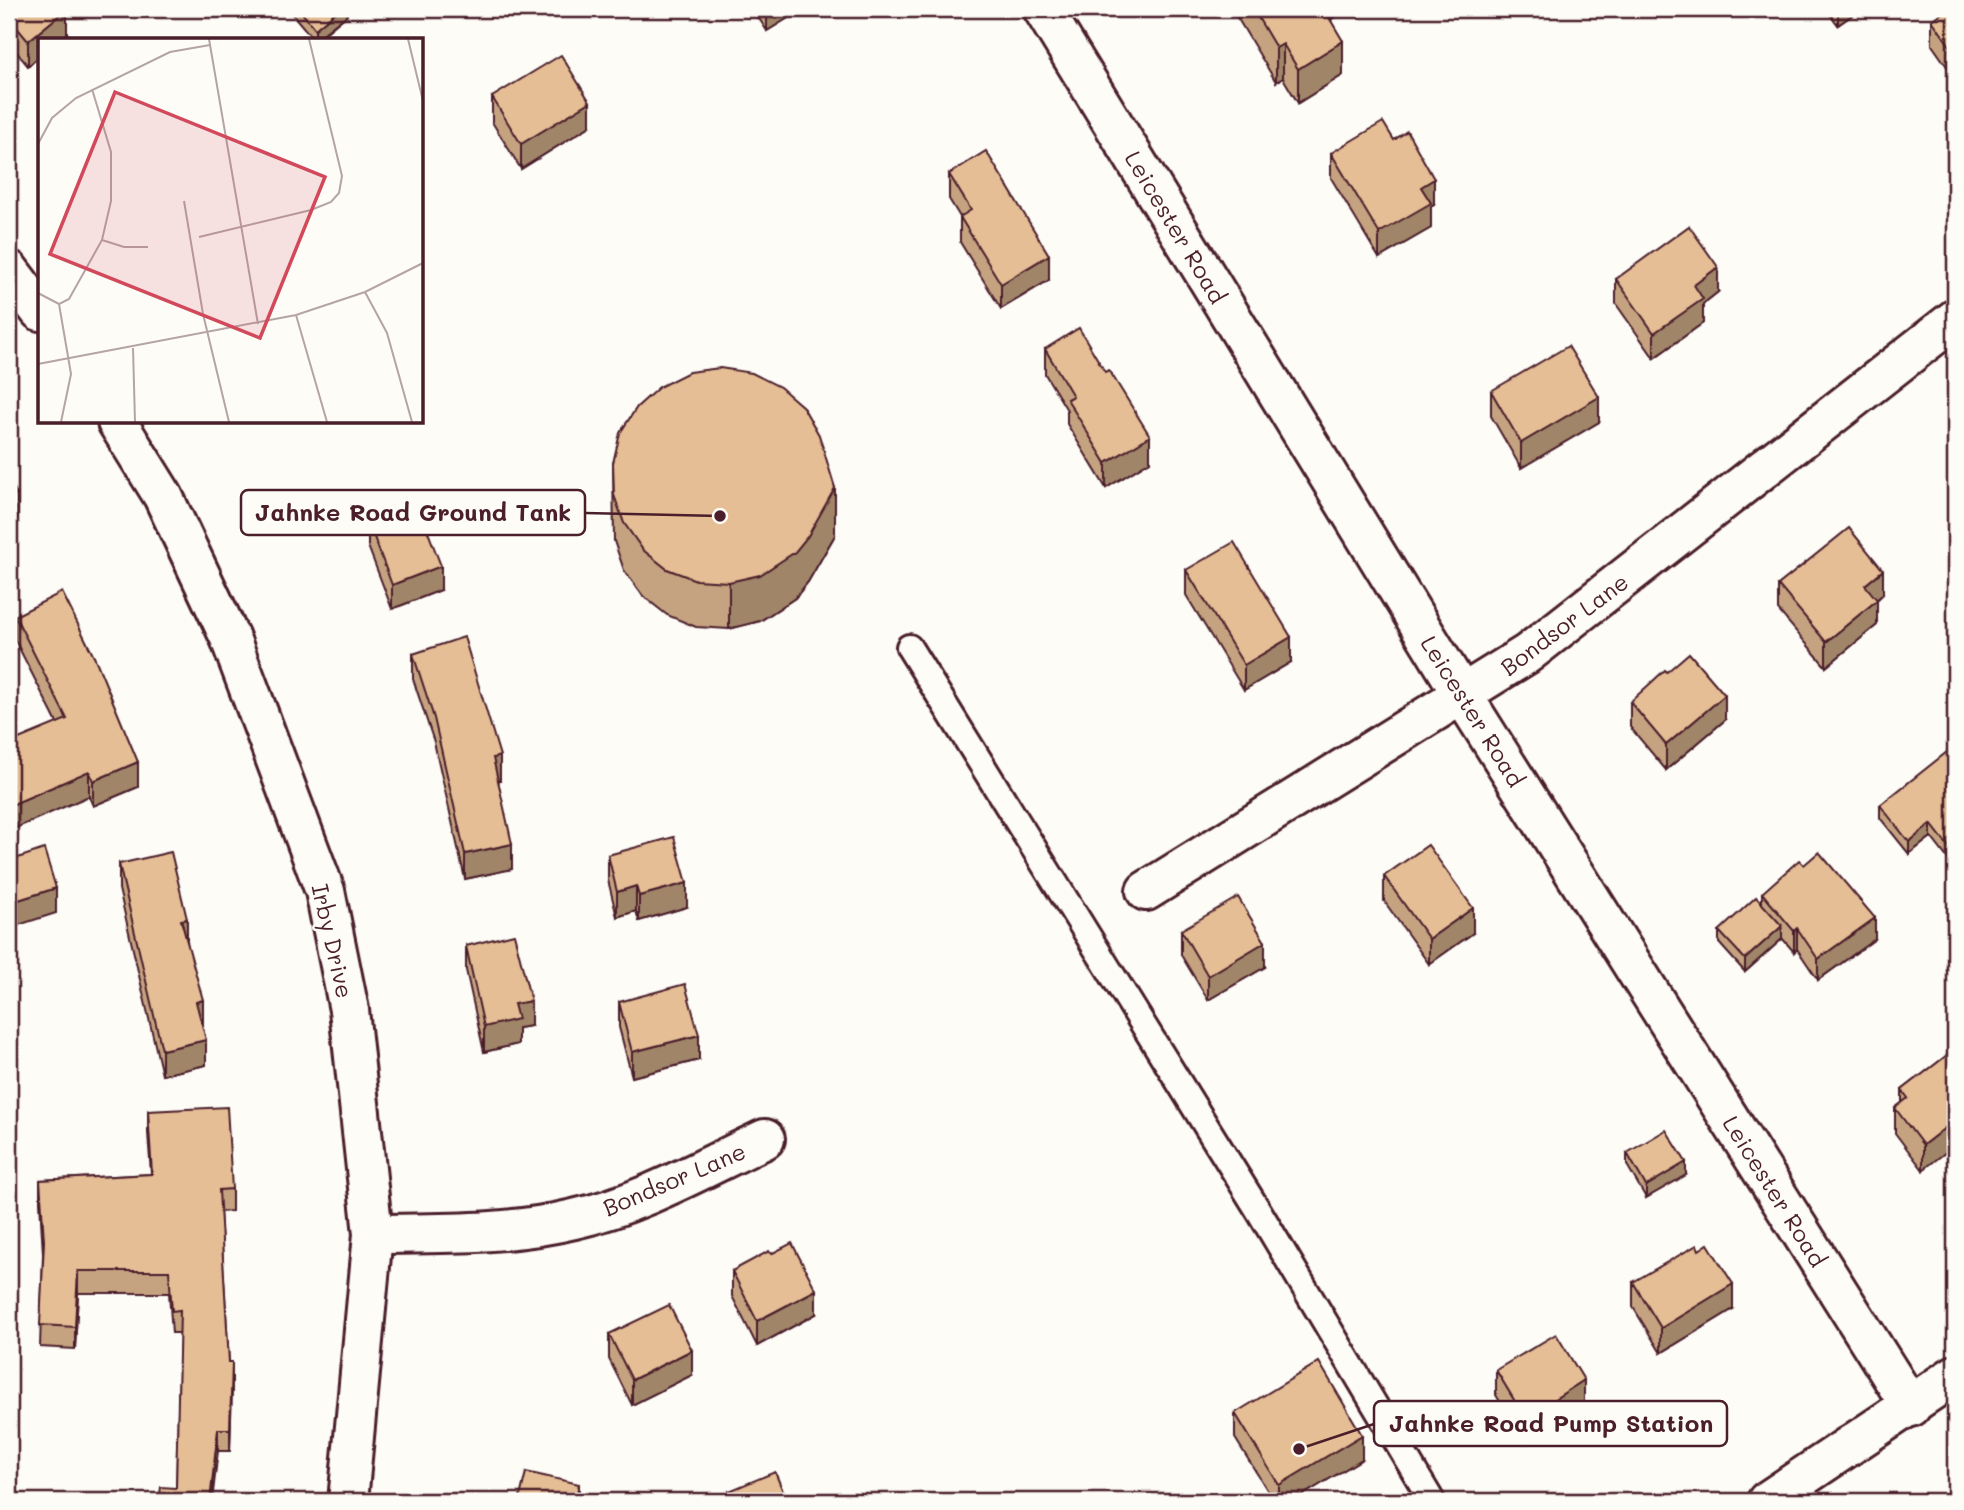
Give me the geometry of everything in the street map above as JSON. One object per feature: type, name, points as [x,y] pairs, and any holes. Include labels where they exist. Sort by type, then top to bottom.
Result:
[{"type":"street","name":"Leicester Road","points":[[1043,9],[1463,696],[1911,1407]]},
{"type":"street","points":[[9,270],[38,308]]},
{"type":"street","name":"Bondsor Lane","points":[[1146,891],[1527,654],[1955,319]]},
{"type":"street","name":"Irby Drive","points":[[118,424],[163,496],[230,638],[325,891],[349,1010],[373,1234],[348,1501]]},
{"type":"street","name":"Bondsor Lane","points":[[373,1234],[500,1231],[575,1219],[632,1201],[765,1139]]},
{"type":"street","points":[[1767,1501],[1955,1375]]},
{"type":"lane","points":[[909,647],[1252,1201],[1432,1501]]},
{"type":"building","points":[[9,9],[67,9],[28,41],[9,18]]},
{"type":"building","points":[[299,9],[339,9],[315,29]]},
{"type":"building","points":[[1253,9],[1324,9],[1343,41],[1298,69],[1283,44],[1276,48]]},
{"type":"building","points":[[1948,9],[1955,9],[1955,53],[1932,20]]},
{"type":"building","points":[[561,55],[590,102],[521,144],[492,97]]},
{"type":"building","points":[[1383,122],[1394,140],[1407,131],[1434,179],[1421,187],[1431,203],[1379,233],[1331,153]]},
{"type":"building","points":[[986,151],[1049,255],[1001,284],[960,217],[971,210],[949,174]]},
{"type":"building","points":[[1689,226],[1718,267],[1694,285],[1703,299],[1654,333],[1616,279]]},
{"type":"building","points":[[1079,328],[1105,372],[1109,370],[1150,436],[1106,463],[1067,399],[1073,396],[1045,349]]},
{"type":"building","points":[[1568,346],[1599,397],[1521,443],[1491,391]]},
{"type":"building","points":[[720,368],[752,373],[780,387],[803,407],[819,435],[835,488],[808,536],[795,552],[760,575],[729,582],[696,580],[667,569],[643,550],[624,523],[614,495],[613,463],[620,433],[637,407],[659,387],[689,372]]},
{"type":"building","points":[[9,478],[17,494],[9,498]]},
{"type":"building","points":[[417,503],[441,566],[392,585],[368,521]]},
{"type":"building","points":[[1849,528],[1883,570],[1865,585],[1877,600],[1826,642],[1778,585]]},
{"type":"building","points":[[1234,542],[1291,637],[1244,665],[1186,570]]},
{"type":"building","points":[[62,592],[97,663],[138,762],[93,781],[89,771],[9,806],[9,743],[67,719],[15,616]]},
{"type":"building","points":[[464,637],[500,756],[493,758],[512,844],[465,854],[434,718],[413,654]]},
{"type":"building","points":[[1689,653],[1725,695],[1666,745],[1630,702],[1665,670],[1667,672]]},
{"type":"building","points":[[1947,752],[1953,760],[1955,758],[1955,855],[1931,824],[1909,842],[1880,805]]},
{"type":"building","points":[[674,837],[687,883],[639,896],[636,886],[617,892],[608,855]]},
{"type":"building","points":[[1428,845],[1473,908],[1429,939],[1384,876]]},
{"type":"building","points":[[44,849],[56,888],[9,903],[9,861]]},
{"type":"building","points":[[171,852],[187,919],[181,920],[203,1000],[196,1002],[206,1040],[162,1050],[119,864]]},
{"type":"building","points":[[1819,852],[1875,918],[1818,959],[1797,928],[1794,931],[1762,893],[1799,860],[1804,865]]},
{"type":"building","points":[[1238,897],[1265,942],[1208,976],[1181,930]]},
{"type":"building","points":[[1756,897],[1782,926],[1745,959],[1719,931]]},
{"type":"building","points":[[514,934],[531,1001],[514,1004],[518,1019],[484,1027],[466,946]]},
{"type":"building","points":[[685,984],[699,1035],[632,1052],[619,1002]]},
{"type":"building","points":[[1955,1049],[1955,1120],[1923,1145],[1895,1108],[1908,1098],[1902,1090]]},
{"type":"building","points":[[227,1107],[232,1189],[219,1190],[229,1362],[232,1362],[230,1429],[218,1429],[210,1501],[159,1501],[161,1487],[176,1488],[180,1310],[172,1311],[169,1271],[78,1271],[75,1327],[40,1325],[44,1241],[40,1180],[152,1174],[148,1111]]},
{"type":"building","points":[[1666,1130],[1686,1162],[1646,1186],[1627,1153]]},
{"type":"building","points":[[792,1243],[816,1290],[757,1321],[732,1271],[769,1251],[771,1254]]},
{"type":"building","points":[[1708,1244],[1733,1284],[1661,1328],[1633,1282],[1697,1245],[1699,1250]]},
{"type":"building","points":[[669,1305],[692,1350],[632,1380],[609,1334]]},
{"type":"building","points":[[1556,1334],[1584,1380],[1525,1418],[1496,1370]]},
{"type":"building","points":[[1319,1362],[1362,1435],[1279,1485],[1235,1413]]},
{"type":"building","points":[[526,1472],[579,1484],[575,1501],[519,1501]]},
{"type":"building","points":[[775,1472],[787,1501],[733,1501],[729,1491]]},
{"type":"place","name":"Jahnke Road Ground Tank","points":[[720,516]]},
{"type":"place","name":"Jahnke Road Pump Station","points":[[1299,1449]]}]
